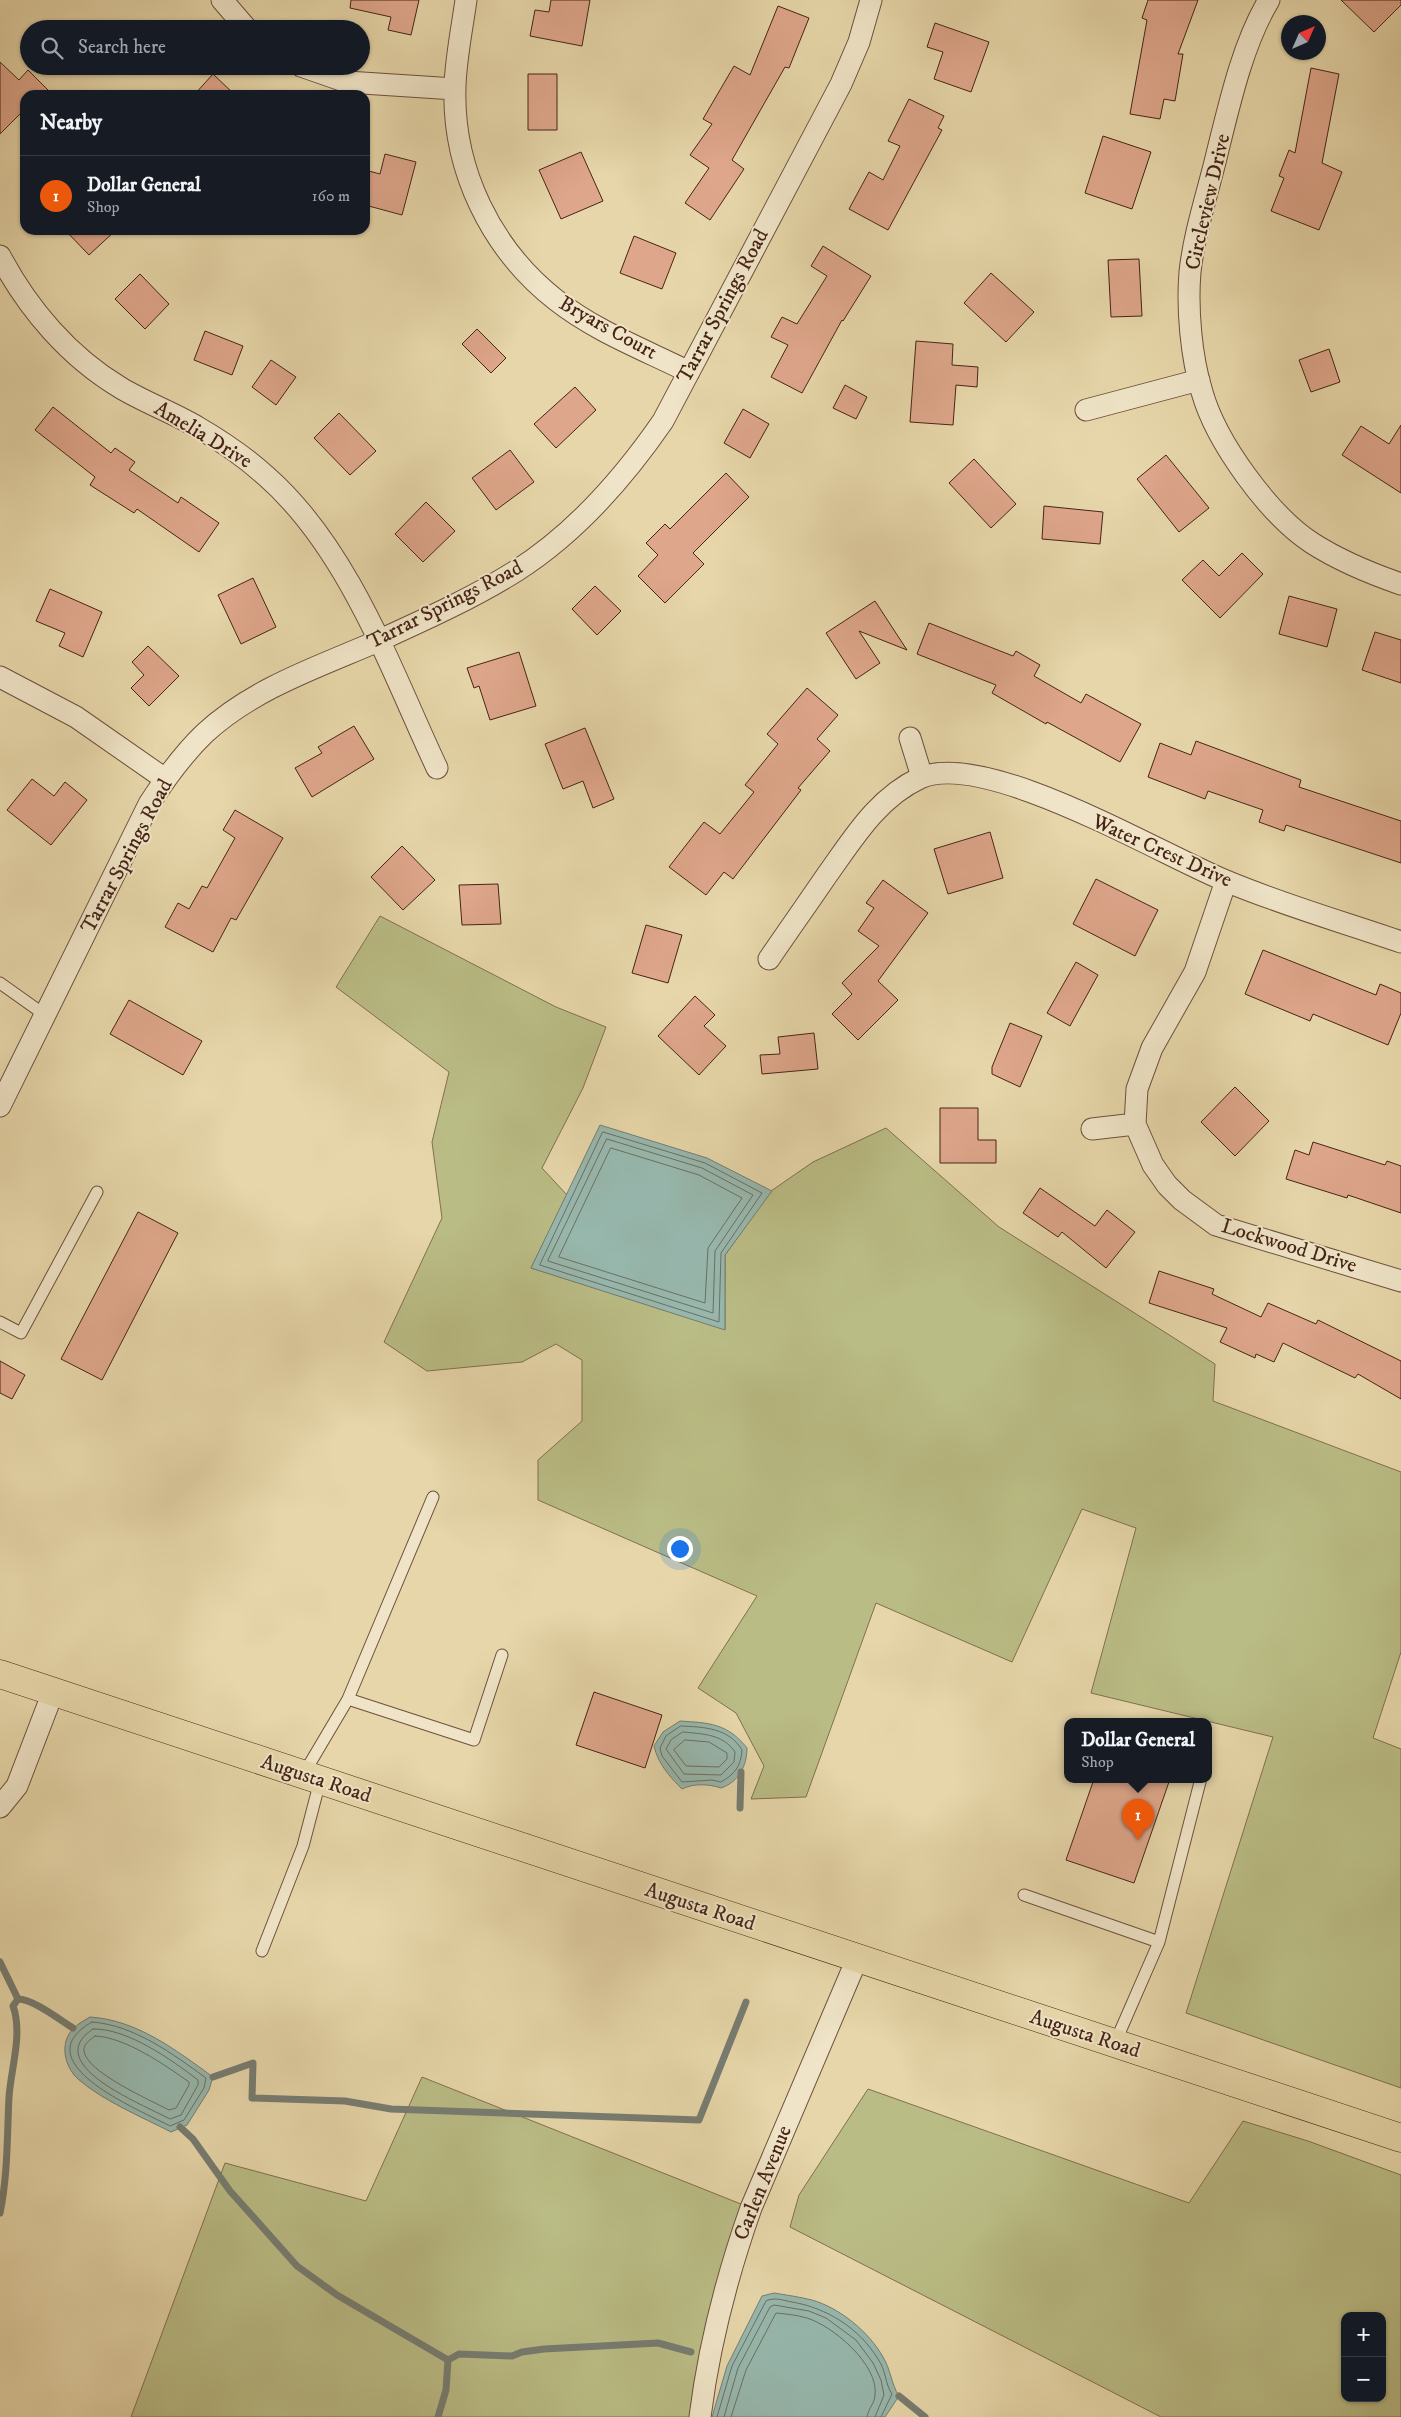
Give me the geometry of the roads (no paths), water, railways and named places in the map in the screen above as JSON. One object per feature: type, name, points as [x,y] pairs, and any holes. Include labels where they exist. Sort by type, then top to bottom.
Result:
[{"type":"main road","name":"Augusta Road","points":[[0,1674],[1401,2138]]},
{"type":"street","points":[[222,0],[239,20]]},
{"type":"street","name":"Bryars Court","points":[[466,0],[455,89],[459,143],[470,184],[499,240],[520,266],[556,301],[592,323],[689,372]]},
{"type":"street","name":"Tarrar Springs Road","points":[[0,1106],[149,804],[165,780],[201,737],[240,706],[277,684],[378,641],[479,592],[516,570],[582,518],[613,488],[639,456],[663,420],[841,84],[859,42],[871,0]]},
{"type":"street","name":"Circleview Drive","points":[[1269,0],[1250,37],[1222,134],[1190,271],[1190,311],[1198,380],[1211,416],[1231,452],[1253,485],[1280,515],[1310,542],[1344,563],[1401,584]]},
{"type":"street","points":[[326,75],[347,82],[455,89]]},
{"type":"street","name":"Amelia Drive","points":[[0,256],[29,304],[72,351],[122,389],[198,427],[234,450],[273,483],[297,507],[324,540],[346,576],[437,768]]},
{"type":"street","points":[[1086,410],[1198,380]]},
{"type":"street","points":[[0,678],[76,717],[165,780]]},
{"type":"street","points":[[910,738],[922,777]]},
{"type":"street","name":"Water Crest Drive","points":[[769,959],[858,831],[878,808],[902,788],[922,777],[945,772],[967,773],[1030,792],[1226,881],[1401,942]]},
{"type":"street","name":"Lockwood Drive","points":[[1226,881],[1195,972],[1186,992],[1152,1048],[1136,1089],[1135,1124],[1153,1165],[1167,1185],[1182,1200],[1216,1225],[1401,1282]]},
{"type":"street","points":[[1092,1129],[1135,1124]]},
{"type":"street","points":[[0,1807],[17,1786],[53,1692]]},
{"type":"street","name":"Carlen Avenue","points":[[700,2417],[711,2343],[738,2246],[751,2208],[857,1959]]},
{"type":"lane","points":[[0,983],[45,1015]]},
{"type":"lane","points":[[0,1322],[21,1333],[97,1192]]},
{"type":"lane","points":[[262,1950],[304,1846],[311,1778],[348,1699],[433,1497]]},
{"type":"lane","points":[[348,1699],[474,1740],[502,1655]]},
{"type":"lane","points":[[1114,2043],[1159,1942],[1200,1783]]},
{"type":"lane","points":[[1024,1895],[1159,1942]]},
{"type":"water","points":[[600,1125],[707,1158],[772,1191],[725,1255],[725,1330],[531,1268]]},
{"type":"water","points":[[680,1721],[709,1724],[725,1729],[747,1748],[744,1767],[733,1782],[721,1788],[702,1785],[682,1789],[673,1780],[661,1764],[654,1746],[663,1732]]},
{"type":"water","points":[[90,2017],[107,2019],[140,2030],[170,2047],[213,2077],[209,2090],[187,2125],[171,2132],[99,2094],[73,2074],[65,2054],[66,2040],[74,2028]]},
{"type":"water","points":[[774,2293],[823,2304],[843,2315],[862,2330],[886,2362],[899,2396],[885,2417],[712,2417],[727,2366],[762,2296]]},
{"type":"waterway","points":[[740,1808],[741,1772]]},
{"type":"waterway","points":[[0,1962],[18,1999]]},
{"type":"waterway","points":[[18,1999],[39,2006],[73,2028]]},
{"type":"waterway","points":[[0,2213],[6,2169],[10,2086],[17,2039],[16,2017],[13,2006],[18,1999]]},
{"type":"waterway","points":[[213,2077],[253,2063],[252,2098],[345,2101],[391,2109],[699,2120],[746,2002]]},
{"type":"waterway","points":[[180,2127],[193,2139],[230,2191],[297,2266],[337,2295],[448,2360]]},
{"type":"waterway","points":[[448,2360],[459,2354],[512,2356],[522,2352],[544,2349],[658,2343],[691,2352]]},
{"type":"waterway","points":[[438,2417],[446,2390],[448,2360]]},
{"type":"waterway","points":[[899,2396],[925,2417]]},
{"type":"place","name":"Dollar General","points":[[1138,1840]]}]
